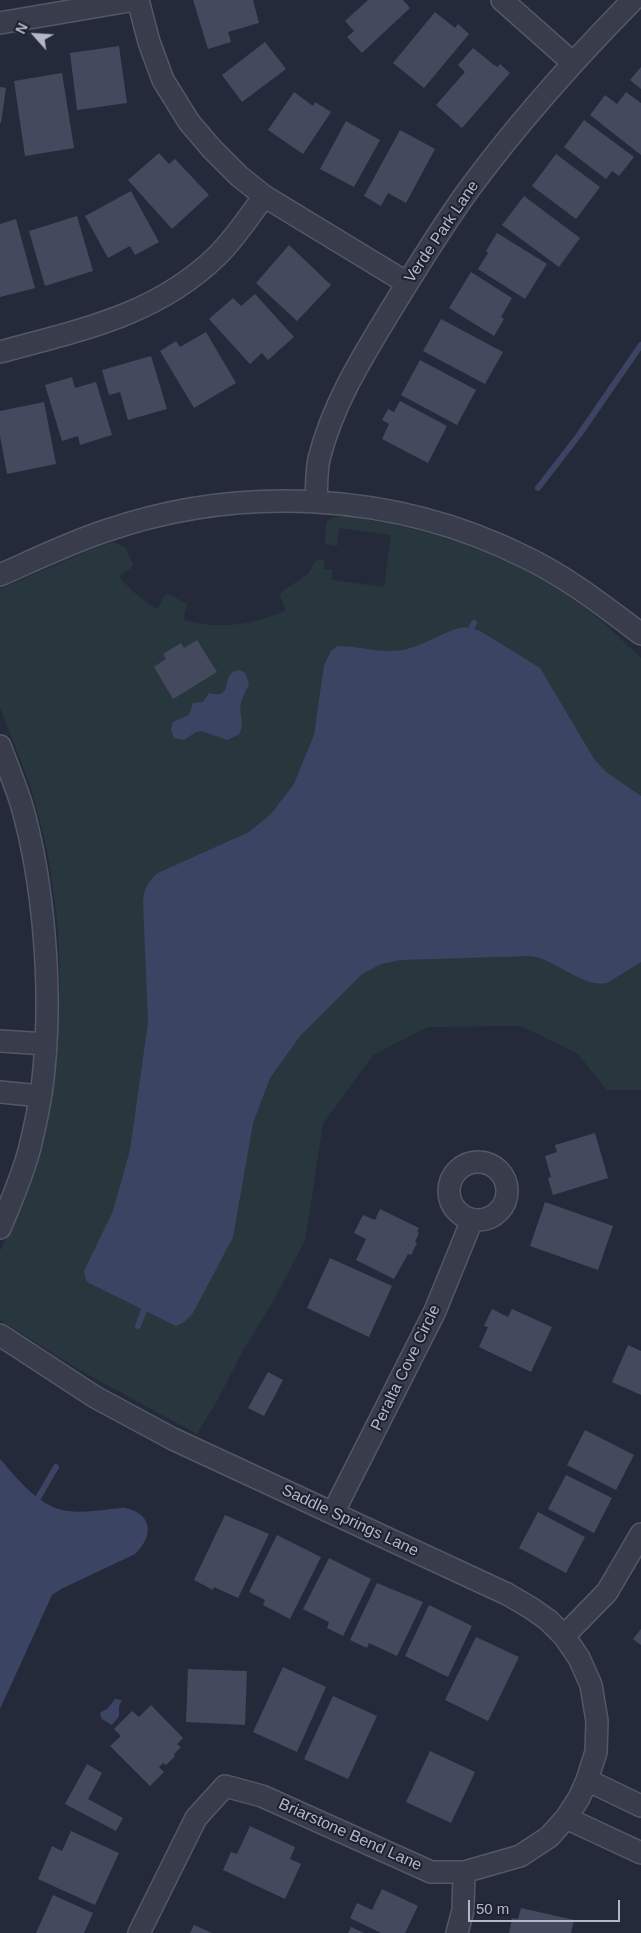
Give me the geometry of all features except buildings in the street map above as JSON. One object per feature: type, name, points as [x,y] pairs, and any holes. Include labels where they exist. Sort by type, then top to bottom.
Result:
[{"type":"street","points":[[0,23],[137,0],[149,42],[163,80],[189,122],[212,150],[239,176],[264,196],[408,283]]},
{"type":"street","points":[[502,0],[573,64]]},
{"type":"street","name":"Verde Park Lane","points":[[316,501],[319,461],[331,422],[347,386],[408,283],[468,191],[573,64],[633,0]]},
{"type":"street","points":[[0,352],[105,323],[144,308],[181,285],[217,256],[244,224],[264,196]]},
{"type":"street","points":[[0,575],[104,531],[170,514],[210,506],[254,502],[316,501],[368,506],[421,518],[525,556],[583,590],[641,634]]},
{"type":"street","points":[[0,746],[21,802],[33,853],[42,917],[46,981],[46,1044],[40,1096],[29,1149],[0,1228]]},
{"type":"street","points":[[0,1041],[46,1044]]},
{"type":"street","points":[[0,1092],[40,1096]]},
{"type":"street","name":"Peralta Cove Circle","points":[[334,1513],[435,1311],[472,1220]]},
{"type":"street","name":"Saddle Springs Lane","points":[[0,1335],[95,1397],[173,1439],[507,1594],[548,1620],[564,1636],[579,1658],[591,1685],[597,1721],[596,1752],[588,1780]]},
{"type":"street","points":[[564,1636],[607,1592],[641,1534]]},
{"type":"street","points":[[588,1780],[641,1806]]},
{"type":"street","name":"Briarstone Bend Lane","points":[[139,1933],[196,1818],[225,1786],[262,1796],[431,1872],[464,1872],[520,1856],[549,1837],[566,1818],[588,1780]]},
{"type":"street","points":[[566,1818],[641,1853]]},
{"type":"street","points":[[457,1933],[463,1910],[464,1872]]},
{"type":"shaded area","points":[[345,516],[380,522],[449,539],[515,565],[546,582],[576,602],[605,624],[641,658],[641,1090],[607,1090],[578,1054],[521,1026],[428,1027],[373,1055],[323,1124],[305,1240],[275,1298],[241,1354],[217,1401],[197,1434],[78,1369],[0,1320],[0,1251],[9,1232],[55,1063],[60,982],[58,927],[50,866],[43,832],[30,785],[0,707],[0,589],[95,548],[114,542],[125,547],[133,564],[130,569],[119,576],[136,594],[157,609],[164,596],[168,594],[187,604],[183,620],[210,625],[248,622],[286,610],[280,596],[282,592],[309,573],[315,561],[325,561],[323,569],[333,570],[331,580],[384,587],[391,535],[339,528],[337,546],[325,544],[326,522],[332,518]]},
{"type":"water","points":[[465,627],[480,631],[540,668],[594,759],[606,772],[641,796],[641,962],[607,983],[588,981],[540,958],[530,956],[400,960],[381,964],[362,974],[300,1036],[270,1078],[253,1123],[233,1237],[193,1313],[184,1322],[176,1326],[89,1283],[86,1280],[84,1271],[113,1211],[130,1150],[148,1023],[143,900],[146,888],[158,873],[249,832],[271,814],[294,784],[314,735],[324,665],[331,651],[337,646],[399,651]]},
{"type":"water","points":[[239,670],[245,673],[249,683],[241,702],[242,725],[239,734],[227,740],[202,731],[196,732],[184,740],[174,738],[171,730],[173,722],[189,715],[193,703],[203,702],[209,693],[223,693],[229,676]]},
{"type":"water","points":[[0,1459],[26,1488],[49,1505],[64,1511],[77,1512],[126,1508],[142,1516],[148,1527],[145,1541],[135,1554],[52,1595],[0,1709]]},
{"type":"water","points":[[115,1699],[122,1700],[119,1706],[119,1716],[112,1725],[102,1719],[100,1714]]},
{"type":"waterway","points":[[538,488],[579,435],[641,345]]},
{"type":"waterway","points":[[468,635],[474,623]]},
{"type":"waterway","points":[[138,1326],[146,1305]]},
{"type":"waterway","points":[[34,1505],[56,1467]]}]
